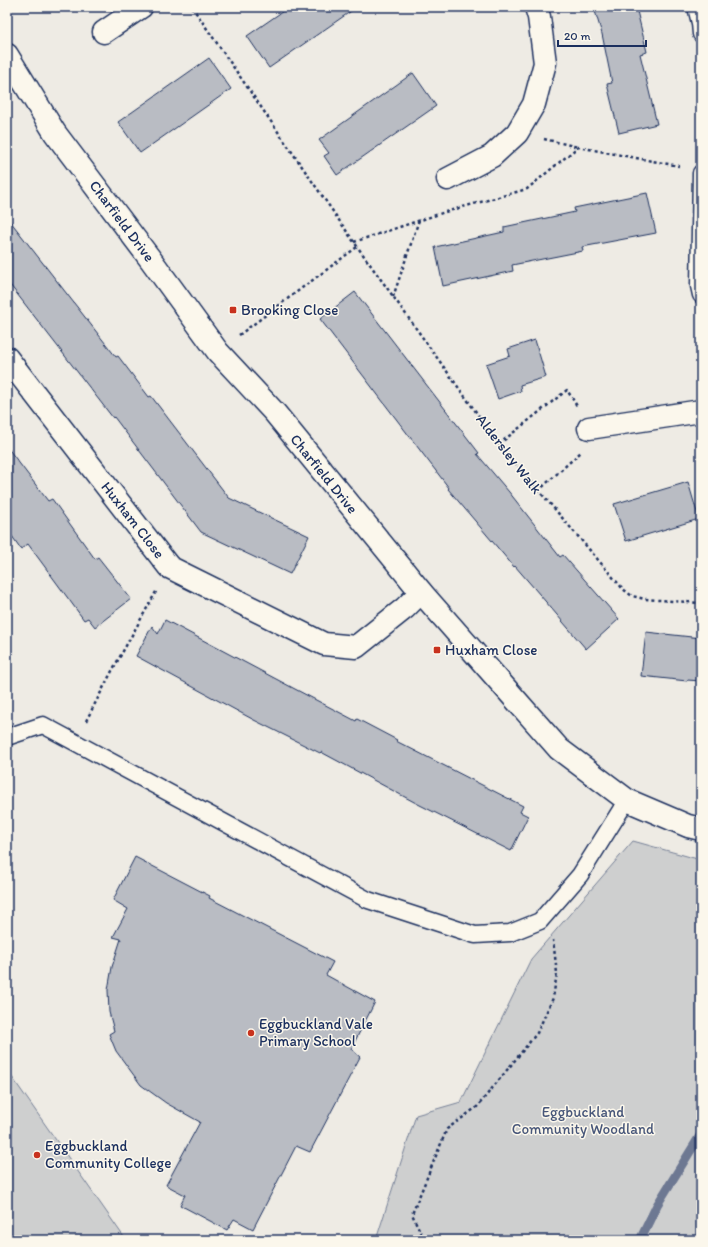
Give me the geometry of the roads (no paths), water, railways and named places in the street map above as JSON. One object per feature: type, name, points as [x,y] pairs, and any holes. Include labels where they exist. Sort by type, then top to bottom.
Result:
[{"type":"street","points":[[104,32],[141,7]]},
{"type":"street","points":[[448,179],[492,156],[517,133],[534,104],[545,62],[539,17],[536,7]]},
{"type":"street","name":"Charfield Drive","points":[[7,55],[55,133],[218,352],[275,413],[421,592],[559,749],[627,800],[688,826],[701,829]]},
{"type":"street","name":"Huxham Close","points":[[7,358],[169,567],[324,644],[356,647],[405,608],[421,592]]},
{"type":"street","points":[[589,428],[701,411]]},
{"type":"lane","points":[[696,7],[701,34]]},
{"type":"lane","points":[[701,173],[699,286],[701,295]]},
{"type":"lane","points":[[7,737],[44,725],[368,900],[475,935],[510,933],[540,921],[580,876],[627,800]]},
{"type":"waterway","points":[[640,1240],[657,1205],[701,1134]]},
{"type":"place","name":"Brooking Close","points":[[233,310]]},
{"type":"place","name":"Huxham Close","points":[[437,650]]},
{"type":"place","name":"Eggbuckland Vale Primary School","points":[[251,1033]]},
{"type":"place","name":"Eggbuckland Community College","points":[[37,1155]]},
{"type":"park label","name":"Eggbuckland Community Woodland","points":[[583,1120]]}]
